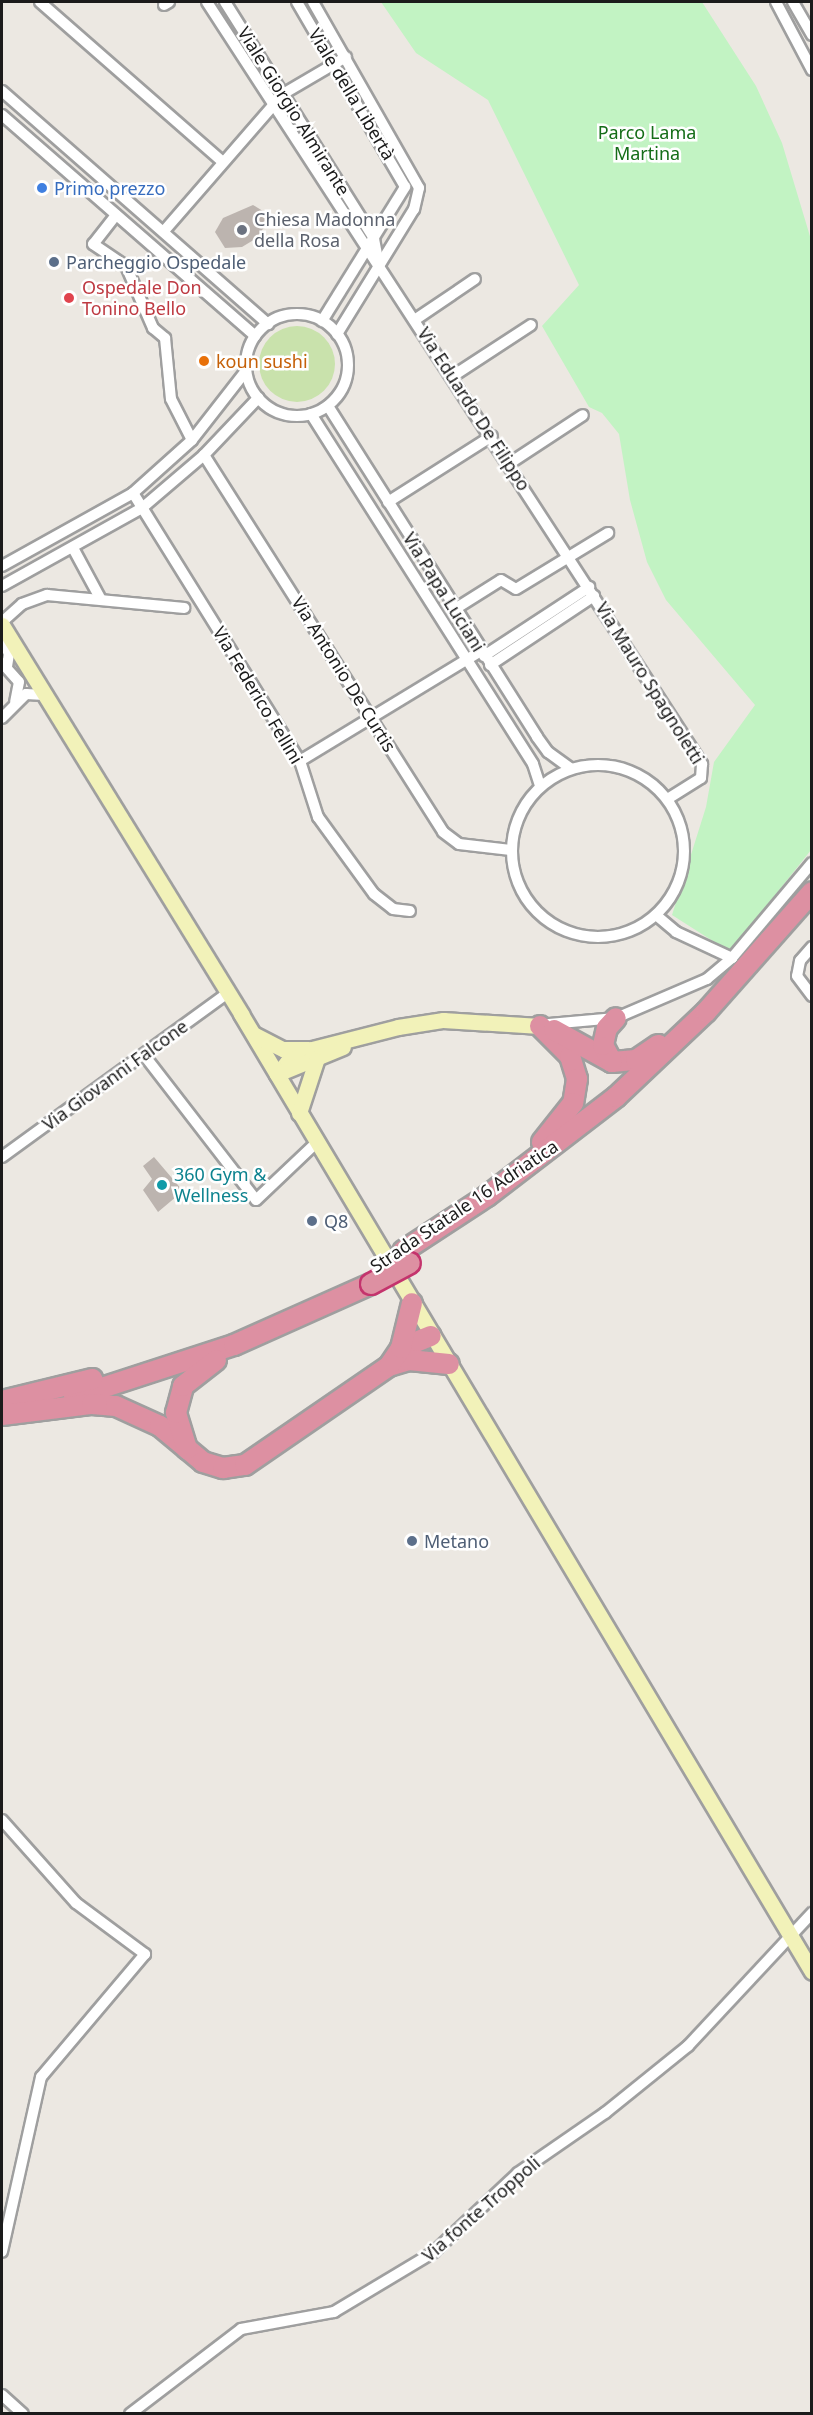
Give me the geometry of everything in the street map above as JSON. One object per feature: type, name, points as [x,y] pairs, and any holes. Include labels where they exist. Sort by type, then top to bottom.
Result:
[{"type":"highway","name":"Strada Statale 16 Adriatica","points":[[406,1257],[616,1097],[706,1012],[812,892]]},
{"type":"highway","name":"Strada Statale 16 Adriatica","points":[[2,1415],[181,1365],[290,1322],[406,1257],[541,1172],[639,1093],[749,986],[812,913]]},
{"type":"highway","points":[[540,1026],[612,1062],[636,1060],[706,1012]]},
{"type":"highway","points":[[612,1062],[603,1045],[607,1028],[616,1018]]},
{"type":"highway","points":[[487,1196],[560,1124],[573,1103],[577,1079],[570,1056],[540,1026]]},
{"type":"highway","name":"Strada Statale 16 Adriatica","points":[[2,1401],[193,1348],[368,1279]]},
{"type":"highway","points":[[405,1354],[412,1303]]},
{"type":"highway","points":[[187,1449],[176,1413],[183,1386],[201,1368],[290,1322]]},
{"type":"highway","points":[[2,1415],[92,1404],[116,1406],[137,1413],[203,1461],[223,1468],[245,1465],[431,1336]]},
{"type":"highway","points":[[405,1354],[449,1364]]},
{"type":"main road","points":[[2,624],[277,1074],[316,1143],[812,1972]]},
{"type":"main road","points":[[277,1074],[314,1055],[370,1035],[443,1020],[540,1026]]},
{"type":"main road","points":[[252,1033],[283,1049],[314,1055]]},
{"type":"main road","points":[[299,1113],[314,1055]]},
{"type":"street","points":[[40,2],[223,162]]},
{"type":"street","name":"Viale Giorgio Almirante","points":[[207,2],[273,106],[379,263]]},
{"type":"street","name":"Viale Giorgio Almirante","points":[[225,2],[374,239],[379,263]]},
{"type":"street","name":"Viale della Libertà","points":[[297,2],[405,187]]},
{"type":"street","name":"Viale della Libertà","points":[[312,2],[346,57],[419,188]]},
{"type":"street","points":[[776,2],[812,70]]},
{"type":"street","points":[[793,2],[812,35]]},
{"type":"street","points":[[164,231],[283,94],[346,57]]},
{"type":"street","points":[[2,91],[268,324]]},
{"type":"street","points":[[2,115],[255,336]]},
{"type":"street","points":[[44,152],[56,138]]},
{"type":"street","points":[[322,321],[405,187],[419,188],[414,209],[337,334]]},
{"type":"street","points":[[108,207],[119,193]]},
{"type":"street","points":[[116,215],[93,244],[126,266],[153,328],[165,338],[171,399],[192,440]]},
{"type":"street","name":"Via Eduardo De Filippo","points":[[379,263],[569,556]]},
{"type":"street","points":[[416,319],[475,279]]},
{"type":"street","points":[[2,566],[133,493],[192,440],[246,371],[255,336],[268,324],[295,315],[322,321],[337,334],[348,364],[342,387],[328,406],[311,414],[282,414],[258,398],[246,371]]},
{"type":"street","points":[[453,375],[531,325]]},
{"type":"street","points":[[2,586],[142,508],[204,455],[258,398]]},
{"type":"street","name":"Via Papa Luciani","points":[[328,406],[485,657],[548,752],[570,768]]},
{"type":"street","name":"Via Papa Luciani","points":[[311,414],[533,764],[540,786]]},
{"type":"street","points":[[510,463],[583,415]]},
{"type":"street","points":[[388,502],[492,436]]},
{"type":"street","name":"Via Antonio De Curtis","points":[[204,455],[443,832],[459,844],[512,850]]},
{"type":"street","name":"Via Federico Fellini","points":[[133,493],[300,760],[318,817],[374,894],[393,909],[410,911]]},
{"type":"street","points":[[386,531],[401,523]]},
{"type":"street","points":[[455,609],[501,580],[516,589],[608,533]]},
{"type":"street","points":[[73,548],[100,598]]},
{"type":"street","name":"Via Mauro Spagnoletti","points":[[569,556],[705,770],[695,783],[668,799]]},
{"type":"street","points":[[300,760],[467,660],[485,657],[592,592]]},
{"type":"street","points":[[2,624],[40,596],[100,598],[184,608]]},
{"type":"street","points":[[2,640],[9,654],[4,665],[19,681],[15,702]]},
{"type":"street","points":[[2,718],[15,702],[26,694],[44,695]]},
{"type":"street","points":[[617,766],[645,778],[668,799],[682,827],[684,858],[675,890],[656,915],[624,933],[607,937],[571,933],[540,915],[528,902],[513,868],[512,850],[519,815],[540,786],[570,768],[617,766]]},
{"type":"street","points":[[540,1026],[616,1018],[672,997],[707,979],[732,958],[812,863]]},
{"type":"street","points":[[656,915],[676,932],[732,958]]},
{"type":"street","points":[[812,947],[800,961],[797,976],[812,996]]},
{"type":"street","name":"Via Giovanni Falcone","points":[[2,1157],[228,993]]},
{"type":"street","points":[[144,1055],[256,1200],[316,1143]]},
{"type":"street","points":[[2,1820],[76,1903],[146,1954],[41,2077],[2,2252]]},
{"type":"street","name":"Via fonte Troppoli","points":[[130,2414],[241,2329],[334,2312],[434,2252],[518,2173],[605,2113],[688,2046],[781,1941],[790,1937],[812,1914]]},
{"type":"street","points":[[2,2395],[22,2414]]},
{"type":"green space","name":"Parco Lama Martina","points":[[381,2],[702,2],[756,86],[782,143],[812,243],[811,850],[730,952],[672,915],[706,807],[714,762],[755,705],[666,600],[647,562],[630,500],[619,434],[602,413],[589,407],[542,326],[579,285],[488,100],[416,53]]},
{"type":"green space","points":[[297,326],[311,329],[324,337],[332,350],[335,364],[332,378],[324,391],[311,399],[297,402],[283,399],[270,391],[262,378],[259,364],[262,350],[270,337],[283,329]]},
{"type":"building","name":"Chiesa Madonna della Rosa","points":[[253,205],[266,213],[266,224],[257,238],[242,247],[225,248],[215,232],[223,218]]},
{"type":"building","name":"360 Gym & Wellness","points":[[154,1157],[183,1191],[158,1212],[143,1190],[152,1179],[143,1166]]},
{"type":"place","name":"Primo prezzo","points":[[42,188]]},
{"type":"place","name":"Chiesa Madonna della Rosa","points":[[242,230]]},
{"type":"place","name":"Parcheggio Ospedale","points":[[54,262]]},
{"type":"place","name":"Ospedale Don Tonino Bello","points":[[69,298]]},
{"type":"place","name":"koun sushi","points":[[204,361]]},
{"type":"place","name":"360 Gym & Wellness","points":[[162,1185]]},
{"type":"place","name":"Q8","points":[[312,1221]]},
{"type":"place","name":"Metano","points":[[412,1541]]}]
